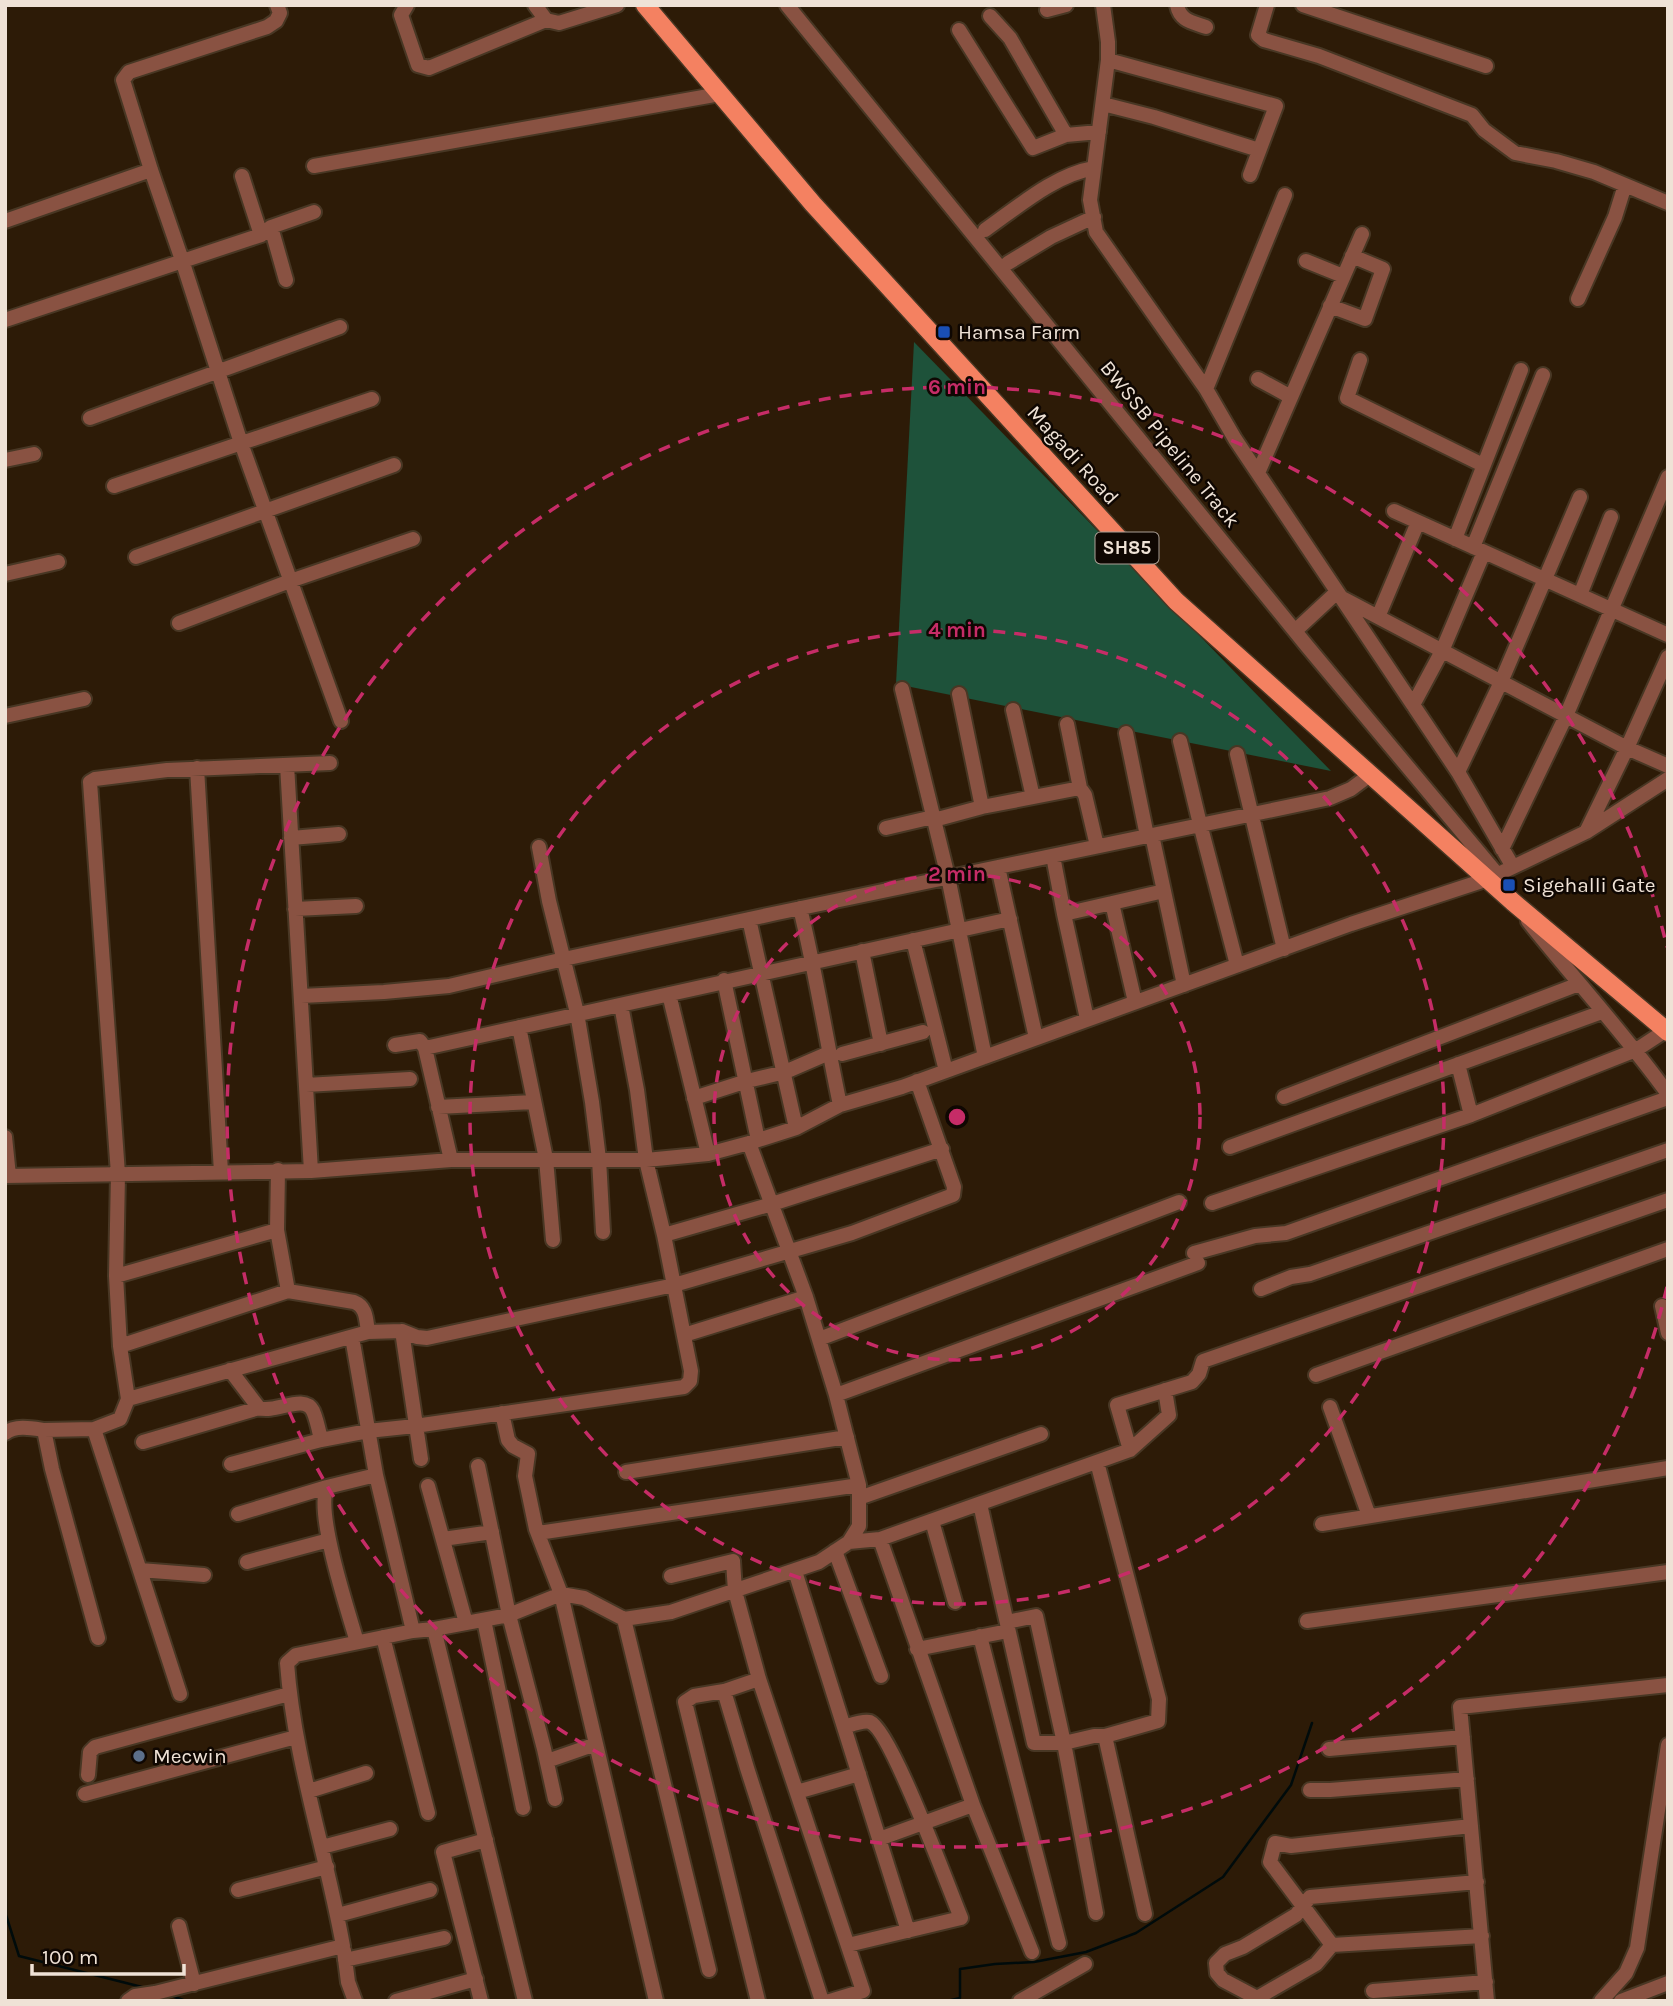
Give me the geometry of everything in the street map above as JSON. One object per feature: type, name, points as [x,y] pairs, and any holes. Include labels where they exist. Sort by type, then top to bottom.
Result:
[{"type":"main road","name":"Magadi Road","points":[[645,5],[813,204],[1176,601],[1371,774],[1499,873],[1513,902],[1667,1028]]},
{"type":"main road","name":"Magadi Road","points":[[659,5],[822,198],[1185,595],[1499,873],[1667,1028]]},
{"type":"street","points":[[277,5],[280,13],[276,21],[267,27],[129,72],[123,80],[150,170],[183,260],[241,443],[341,721]]},
{"type":"street","points":[[407,5],[401,15],[418,65],[429,68],[547,20],[559,23],[617,5]]},
{"type":"street","points":[[535,5],[547,20]]},
{"type":"street","name":"BWSSB Pipeline Track","points":[[787,5],[1295,631],[1499,873]]},
{"type":"street","points":[[1047,10],[1066,5]]},
{"type":"street","points":[[1102,5],[1108,60],[1090,200],[1097,232],[1206,389],[1258,473],[1458,772],[1502,849]]},
{"type":"street","points":[[1177,5],[1184,20],[1206,27]]},
{"type":"street","points":[[1267,5],[1258,35],[1264,40],[1319,56],[1472,115],[1484,130],[1515,153],[1594,172],[1668,203]]},
{"type":"street","points":[[1303,5],[1486,66]]},
{"type":"street","points":[[990,16],[1010,38],[1066,135]]},
{"type":"street","points":[[959,30],[1033,148],[1066,135],[1099,131]]},
{"type":"street","points":[[1108,60],[1276,106],[1250,175]]},
{"type":"street","points":[[314,166],[720,94]]},
{"type":"street","points":[[1103,104],[1259,150]]},
{"type":"street","points":[[985,230],[1040,191],[1064,178],[1094,168]]},
{"type":"street","points":[[5,220],[150,170]]},
{"type":"street","points":[[242,176],[286,280]]},
{"type":"street","points":[[1578,299],[1615,217],[1625,185]]},
{"type":"street","points":[[1206,389],[1285,195]]},
{"type":"street","points":[[5,320],[314,212]]},
{"type":"street","points":[[1008,263],[1051,237],[1094,217]]},
{"type":"street","points":[[1258,473],[1362,234]]},
{"type":"street","points":[[1331,306],[1365,319],[1383,269],[1352,256]]},
{"type":"street","points":[[1306,261],[1343,276]]},
{"type":"street","points":[[90,418],[340,327]]},
{"type":"street","points":[[1360,359],[1347,398],[1483,465]]},
{"type":"street","points":[[1455,539],[1521,370]]},
{"type":"street","points":[[1413,705],[1442,651],[1543,375]]},
{"type":"street","points":[[1258,379],[1291,397]]},
{"type":"street","points":[[114,486],[372,400]]},
{"type":"street","points":[[5,460],[34,454]]},
{"type":"street","points":[[136,557],[394,465]]},
{"type":"street","points":[[1499,873],[1502,849],[1566,716],[1668,477]]},
{"type":"street","points":[[1458,772],[1501,682],[1580,497]]},
{"type":"street","points":[[1394,510],[1668,635]]},
{"type":"street","points":[[1580,595],[1611,517]]},
{"type":"street","points":[[1378,617],[1418,522]]},
{"type":"street","points":[[179,623],[413,538]]},
{"type":"street","points":[[5,574],[58,562]]},
{"type":"street","points":[[1295,631],[1339,595]]},
{"type":"street","points":[[1339,595],[1627,748],[1668,766]]},
{"type":"street","points":[[1586,832],[1668,657]]},
{"type":"street","points":[[902,689],[948,877],[985,1057]]},
{"type":"street","points":[[959,694],[982,807]]},
{"type":"street","points":[[5,716],[84,699]]},
{"type":"street","points":[[1013,710],[1033,797]]},
{"type":"street","points":[[1067,723],[1080,788],[1085,795],[1097,846]]},
{"type":"street","points":[[1126,733],[1184,985]]},
{"type":"street","points":[[1180,741],[1237,965]]},
{"type":"street","points":[[1237,754],[1284,948]]},
{"type":"street","points":[[5,1433],[10,1429],[23,1427],[44,1430],[94,1429],[120,1419],[128,1399],[120,1346],[116,1276],[118,1174],[90,782],[95,779],[155,771],[330,762]]},
{"type":"street","points":[[287,765],[311,1171]]},
{"type":"street","points":[[197,768],[220,1172]]},
{"type":"street","points":[[301,996],[449,986],[800,908],[1330,798],[1351,789],[1371,774]]},
{"type":"street","points":[[5,1137],[7,1176],[311,1171],[451,1160],[646,1160],[708,1154],[796,1128],[840,1105],[946,1071],[1499,873],[1586,832],[1668,779]]},
{"type":"street","points":[[886,828],[1080,788]]},
{"type":"street","points":[[291,838],[339,834]]},
{"type":"street","points":[[539,847],[549,901],[577,1013],[592,1102],[599,1159],[603,1232]]},
{"type":"street","points":[[1053,856],[1087,1020]]},
{"type":"street","points":[[998,867],[1036,1038]]},
{"type":"street","points":[[1064,914],[1164,891]]},
{"type":"street","points":[[836,1395],[1255,1236],[1286,1233],[1668,1096],[1636,1051],[1513,902]]},
{"type":"street","points":[[1112,903],[1135,1003]]},
{"type":"street","points":[[295,909],[356,906]]},
{"type":"street","points":[[800,908],[835,1053],[840,1105]]},
{"type":"street","points":[[749,919],[796,1128]]},
{"type":"street","points":[[425,1048],[1010,919]]},
{"type":"street","points":[[914,940],[946,1071]]},
{"type":"street","points":[[862,951],[881,1044]]},
{"type":"street","points":[[355,2001],[348,1982],[338,1915],[296,1737],[287,1663],[296,1655],[509,1615],[561,1594],[584,1598],[624,1619],[671,1612],[819,1562],[849,1542],[859,1526],[859,1491],[836,1395],[753,1141],[747,1082],[724,980]]},
{"type":"street","points":[[1284,1097],[1579,984]]},
{"type":"street","points":[[669,994],[708,1154]]},
{"type":"street","points":[[231,1464],[321,1440],[368,1431],[684,1387],[690,1381],[691,1371],[684,1335],[646,1160],[639,1103],[621,1004]]},
{"type":"street","points":[[1230,1147],[1602,1012]]},
{"type":"street","points":[[519,1027],[546,1159],[553,1240]]},
{"type":"street","points":[[1212,1203],[1471,1115],[1636,1051],[1667,1028]]},
{"type":"street","points":[[694,1098],[785,1072],[835,1053],[923,1032]]},
{"type":"street","points":[[395,1045],[420,1041],[425,1048],[451,1160]]},
{"type":"street","points":[[1458,1064],[1471,1115]]},
{"type":"street","points":[[306,1085],[410,1079]]},
{"type":"street","points":[[128,1399],[368,1332],[402,1331],[427,1338],[674,1285],[852,1233],[953,1195],[954,1187],[942,1149],[917,1081]]},
{"type":"street","points":[[438,1107],[534,1102]]},
{"type":"street","points":[[664,1235],[772,1204],[942,1149]]},
{"type":"street","points":[[1261,1289],[1668,1150]]},
{"type":"street","points":[[278,1170],[278,1230],[288,1291]]},
{"type":"street","points":[[1130,1450],[1117,1405],[1192,1382],[1199,1374],[1203,1361],[1668,1200]]},
{"type":"street","points":[[819,1339],[1179,1202]]},
{"type":"street","points":[[116,1276],[278,1230]]},
{"type":"street","points":[[1316,1375],[1668,1249]]},
{"type":"street","points":[[120,1346],[288,1291],[361,1305],[365,1311],[368,1332]]},
{"type":"street","points":[[684,1335],[806,1297]]},
{"type":"street","points":[[1662,1306],[1668,1334]]},
{"type":"street","points":[[402,1331],[421,1459]]},
{"type":"street","points":[[352,1337],[376,1475],[413,1631]]},
{"type":"street","points":[[230,1370],[260,1408],[265,1410],[301,1403],[308,1405],[313,1410],[321,1440]]},
{"type":"street","points":[[849,1542],[880,1539],[1130,1450],[1170,1415],[1165,1390]]},
{"type":"street","points":[[1330,1407],[1369,1516]]},
{"type":"street","points":[[143,1442],[260,1408]]},
{"type":"street","points":[[502,1413],[508,1440],[528,1454],[525,1476],[538,1533],[561,1594],[656,2001]]},
{"type":"street","points":[[94,1429],[180,1694]]},
{"type":"street","points":[[44,1430],[98,1638]]},
{"type":"street","points":[[538,1533],[859,1491],[1041,1434]]},
{"type":"street","points":[[626,1472],[847,1437]]},
{"type":"street","points":[[980,1504],[1034,1743],[1064,1743],[1105,1736],[1158,1721],[1158,1699],[1097,1462]]},
{"type":"street","points":[[478,1466],[509,1615],[555,1799]]},
{"type":"street","points":[[1322,1524],[1668,1468]]},
{"type":"street","points":[[238,1514],[376,1475]]},
{"type":"street","points":[[428,1486],[466,1623]]},
{"type":"street","points":[[327,1487],[324,1507],[330,1540],[357,1642]]},
{"type":"street","points":[[932,1521],[955,1602]]},
{"type":"street","points":[[443,1539],[492,1532]]},
{"type":"street","points":[[880,1539],[973,1805],[1032,1952]]},
{"type":"street","points":[[247,1562],[330,1540]]},
{"type":"street","points":[[835,1551],[881,1675]]},
{"type":"street","points":[[671,1576],[733,1561],[735,1591],[759,1679],[863,1991],[831,2001]]},
{"type":"street","points":[[140,1570],[204,1574]]},
{"type":"street","points":[[795,1571],[908,1931]]},
{"type":"street","points":[[1307,1621],[1668,1572]]},
{"type":"street","points":[[917,1650],[980,1636],[1036,1616],[1064,1743],[1096,1913]]},
{"type":"street","points":[[624,1619],[709,1970]]},
{"type":"street","points":[[484,1620],[523,1808]]},
{"type":"street","points":[[434,1629],[525,2001]]},
{"type":"street","points":[[980,1636],[1059,1943]]},
{"type":"street","points":[[383,1637],[428,1813]]},
{"type":"street","points":[[758,2001],[685,1702],[694,1696],[724,1691],[759,1679]]},
{"type":"street","points":[[1488,2001],[1460,1707],[1668,1685]]},
{"type":"street","points":[[724,1691],[822,2001]]},
{"type":"street","points":[[88,1775],[90,1752],[95,1747],[289,1694]]},
{"type":"street","points":[[844,1727],[866,1721],[873,1723],[887,1741],[961,1918],[848,1945]]},
{"type":"street","points":[[1105,1736],[1145,1914]]},
{"type":"street","points":[[85,1794],[296,1737]]},
{"type":"street","points":[[1329,1749],[1463,1737]]},
{"type":"street","points":[[547,1761],[596,1744]]},
{"type":"street","points":[[1601,2001],[1626,1973],[1637,1948],[1668,1745]]},
{"type":"street","points":[[309,1791],[366,1773]]},
{"type":"street","points":[[797,1792],[859,1774]]},
{"type":"street","points":[[1310,1790],[1467,1779]]},
{"type":"street","points":[[879,1839],[973,1805]]},
{"type":"street","points":[[1332,1945],[1270,1862],[1275,1843],[1291,1846],[1471,1826]]},
{"type":"street","points":[[322,1847],[390,1829]]},
{"type":"street","points":[[481,2001],[443,1852],[486,1840]]},
{"type":"street","points":[[238,1890],[327,1867]]},
{"type":"street","points":[[1477,1882],[1310,1897],[1296,1914],[1243,1947],[1226,1954],[1216,1963],[1217,1973],[1232,1986],[1257,1998],[1316,1965],[1332,1945],[1482,1936]]},
{"type":"street","points":[[338,1915],[430,1890]]},
{"type":"street","points":[[179,1926],[194,1984]]},
{"type":"street","points":[[128,2001],[135,1996],[157,1997],[194,1984],[344,1953],[443,1938]]},
{"type":"street","points":[[1020,2001],[1084,1964]]},
{"type":"street","points":[[396,2001],[442,1995],[476,1979]]},
{"type":"street","points":[[1373,1991],[1486,1982]]},
{"type":"street","points":[[1621,2001],[1668,1983]]},
{"type":"green space","points":[[914,342],[1331,771],[896,684]]},
{"type":"waterway","points":[[947,2001],[960,1998],[960,1969],[1034,1962],[1086,1952],[1136,1933],[1223,1877],[1291,1785],[1312,1723]]},
{"type":"waterway","points":[[5,1794],[6,1915],[19,1956],[146,1988]]},
{"type":"waterway","points":[[169,1995],[186,2001]]},
{"type":"place","name":"Hamsa Farm","points":[[944,332]]},
{"type":"place","name":"Sigehalli Gate","points":[[1509,885]]},
{"type":"place","name":"Mecwin","points":[[139,1756]]}]
